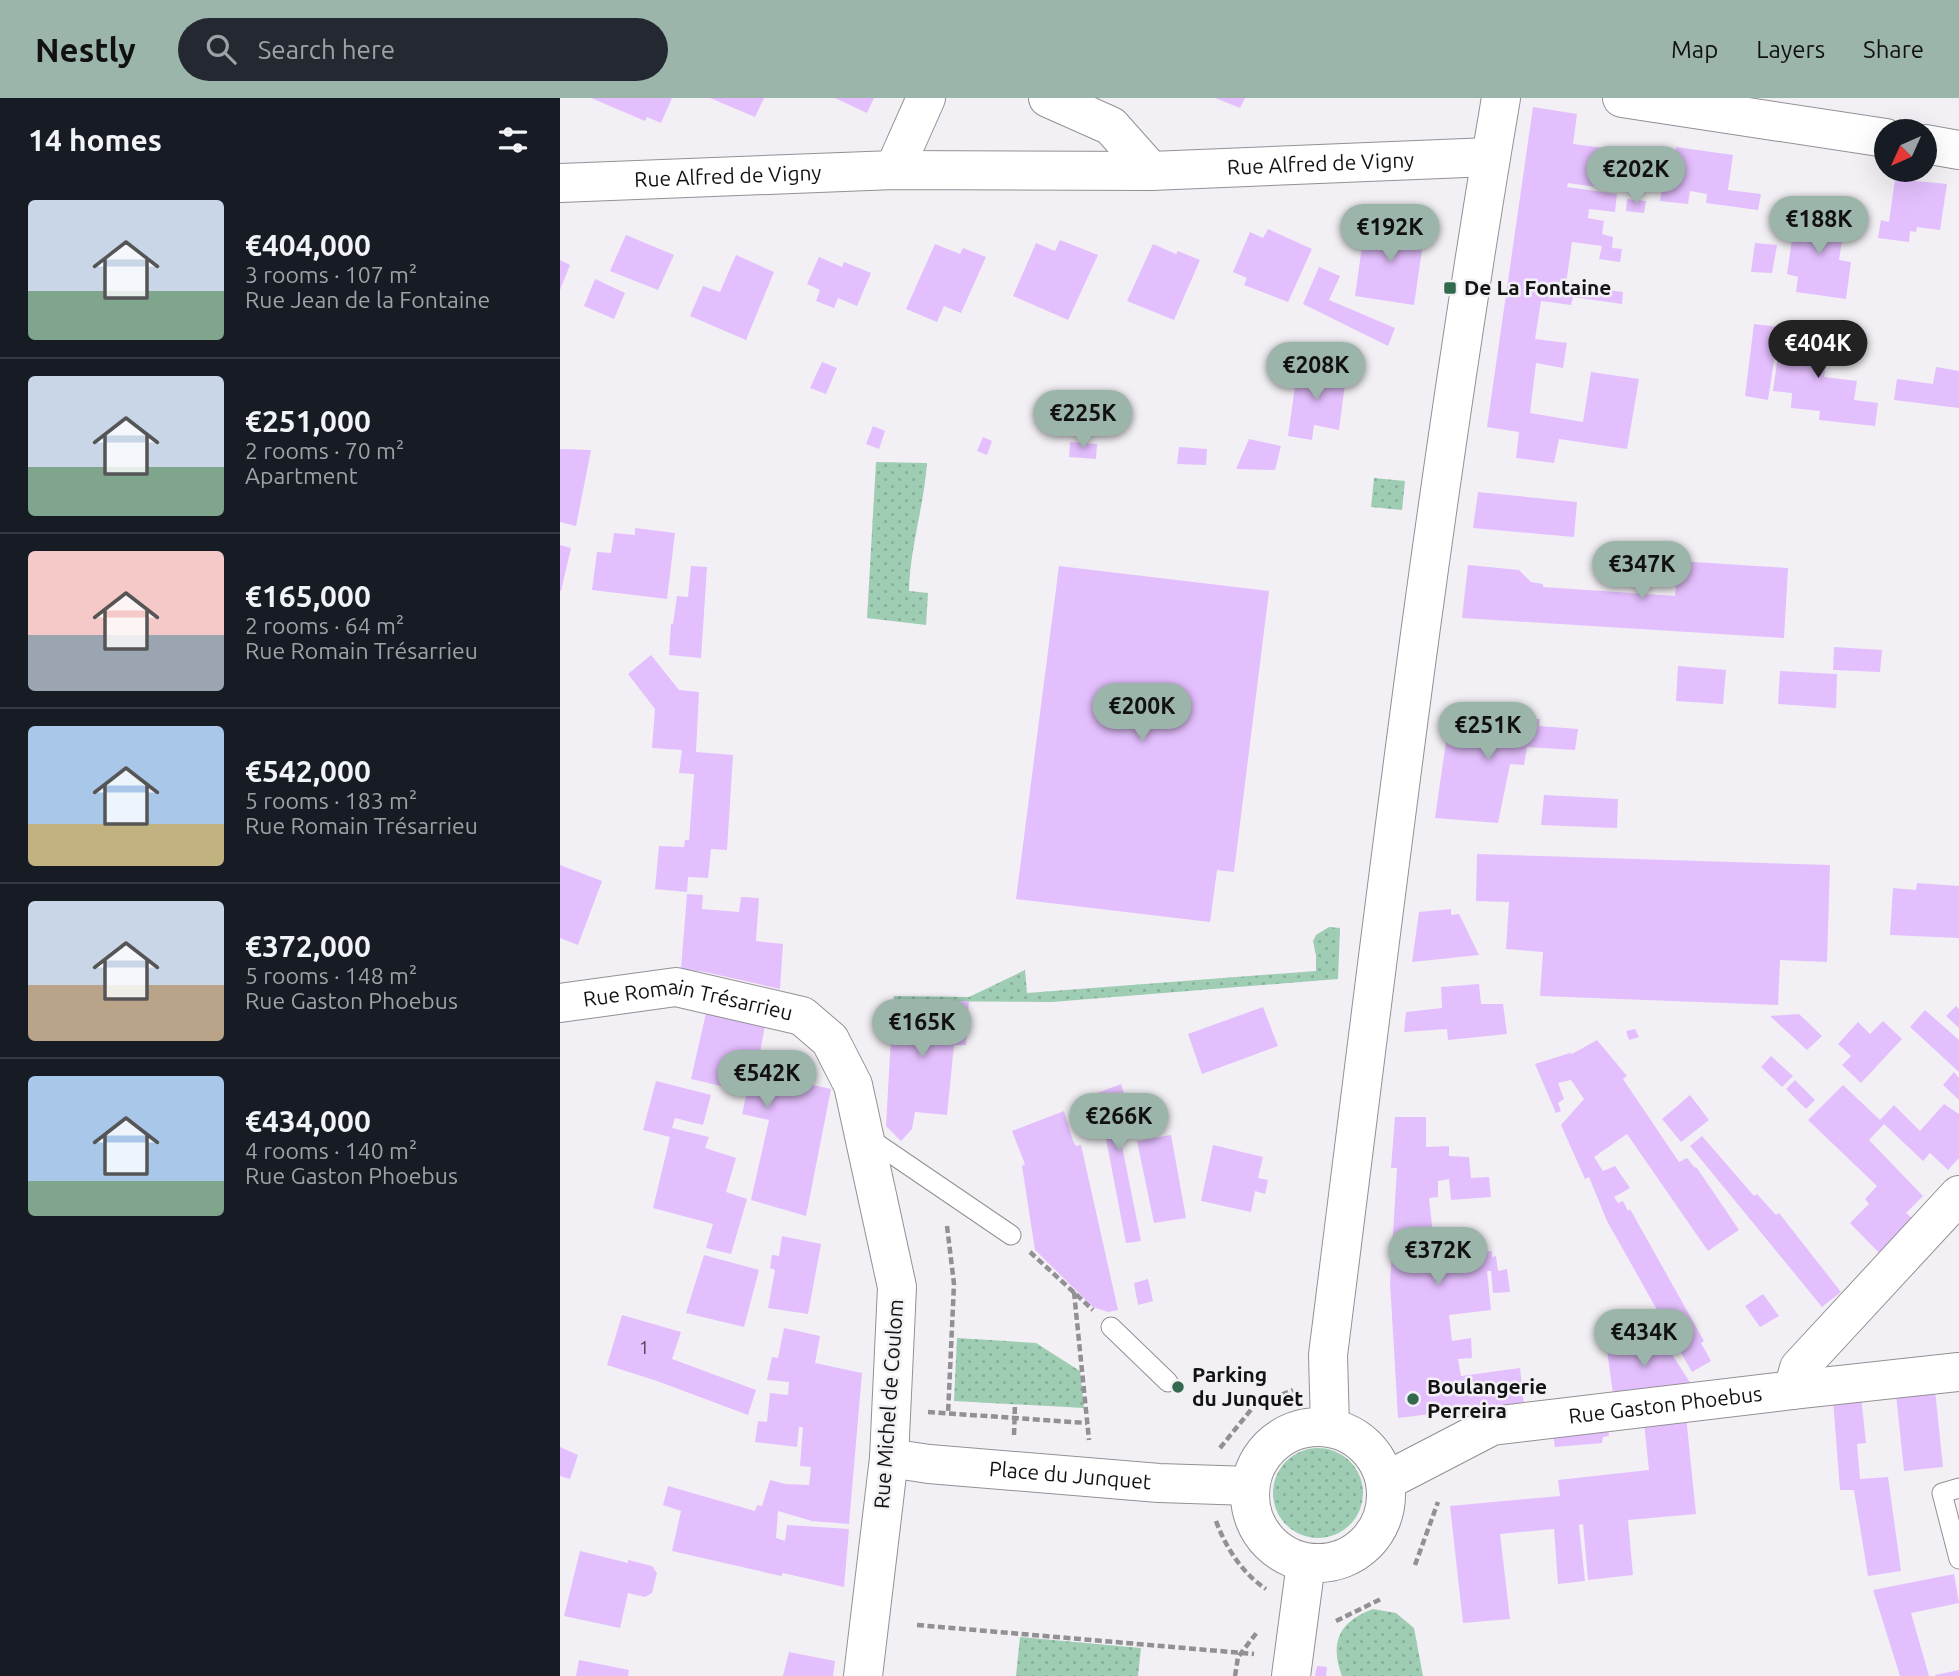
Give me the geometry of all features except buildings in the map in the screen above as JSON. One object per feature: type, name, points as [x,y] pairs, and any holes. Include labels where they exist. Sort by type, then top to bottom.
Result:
[{"type":"street","points":[[894,170],[926,98]]},
{"type":"street","points":[[1048,98],[1111,126],[1152,171]]},
{"type":"street","points":[[1330,1427],[1328,1356],[1387,877],[1490,158],[1501,98]]},
{"type":"street","points":[[1622,98],[1694,103],[1874,136]]},
{"type":"street","points":[[1937,146],[1959,150]]},
{"type":"street","name":"Rue Alfred de Vigny","points":[[560,184],[894,170],[1152,171],[1490,158]]},
{"type":"street","name":"Rue Romain Trésarrieu","points":[[560,1003],[676,987],[802,1016],[830,1040],[853,1085],[863,1134]]},
{"type":"street","name":"Rue Michel de Coulom","points":[[863,1134],[897,1287],[889,1458],[863,1676]]},
{"type":"street","points":[[1793,1390],[1799,1368],[1959,1195]]},
{"type":"street","name":"Rue Gaston Phoebus","points":[[1386,1481],[1492,1426],[1959,1372]]},
{"type":"street","points":[[1308,1427],[1330,1427],[1350,1434],[1366,1445],[1379,1462],[1386,1481],[1387,1501],[1382,1520],[1373,1537],[1359,1550],[1343,1559],[1325,1563],[1306,1563],[1287,1555],[1270,1543],[1257,1526],[1251,1506],[1250,1486],[1256,1464],[1269,1446],[1287,1433],[1308,1427]]},
{"type":"street","name":"Place du Junquet","points":[[889,1458],[929,1464],[1159,1483],[1250,1486]]},
{"type":"street","points":[[1292,1676],[1306,1563]]},
{"type":"lane","points":[[863,1134],[1011,1235]]},
{"type":"lane","points":[[1111,1327],[1168,1382]]},
{"type":"lane","points":[[1959,1488],[1942,1493],[1959,1559]]},
{"type":"path","points":[[941,1185],[954,1284],[948,1414]]},
{"type":"path","points":[[1011,1235],[1111,1327]]},
{"type":"path","points":[[1074,1292],[1090,1444]]},
{"type":"path","points":[[1014,1438],[1015,1404]]},
{"type":"path","points":[[927,1422],[928,1412],[1087,1423]]},
{"type":"path","points":[[1415,1565],[1438,1502]]},
{"type":"path","points":[[1215,1516],[1224,1540],[1244,1571],[1269,1591]]},
{"type":"path","points":[[1332,1623],[1383,1598]]},
{"type":"path","points":[[917,1625],[1254,1654]]},
{"type":"path","points":[[1235,1676],[1238,1657],[1262,1626]]},
{"type":"green space","points":[[876,462],[927,463],[909,591],[928,593],[926,625],[867,618]]},
{"type":"green space","points":[[1374,478],[1405,481],[1402,510],[1371,507]]},
{"type":"green space","points":[[1329,927],[1340,928],[1338,979],[1052,1002],[893,1001],[894,996],[969,997],[1025,970],[1027,993],[1316,971],[1313,941],[1316,935]]},
{"type":"green space","points":[[957,1338],[1036,1343],[1080,1371],[1084,1408],[954,1401]]},
{"type":"green space","points":[[1318,1448],[1335,1451],[1350,1461],[1360,1476],[1363,1493],[1360,1510],[1350,1525],[1335,1535],[1318,1538],[1301,1535],[1286,1525],[1276,1510],[1273,1493],[1276,1476],[1286,1461],[1301,1451]]},
{"type":"green space","points":[[1373,1609],[1396,1613],[1414,1628],[1423,1676],[1342,1676],[1337,1653],[1340,1634],[1352,1620]]},
{"type":"green space","points":[[1020,1637],[1141,1648],[1138,1676],[1016,1676]]},
{"type":"place","name":"De La Fontaine","points":[[1450,288]]},
{"type":"place","name":"Parking du Junquet","points":[[1178,1387]]},
{"type":"place","name":"Boulangerie Perreira","points":[[1413,1399]]}]
